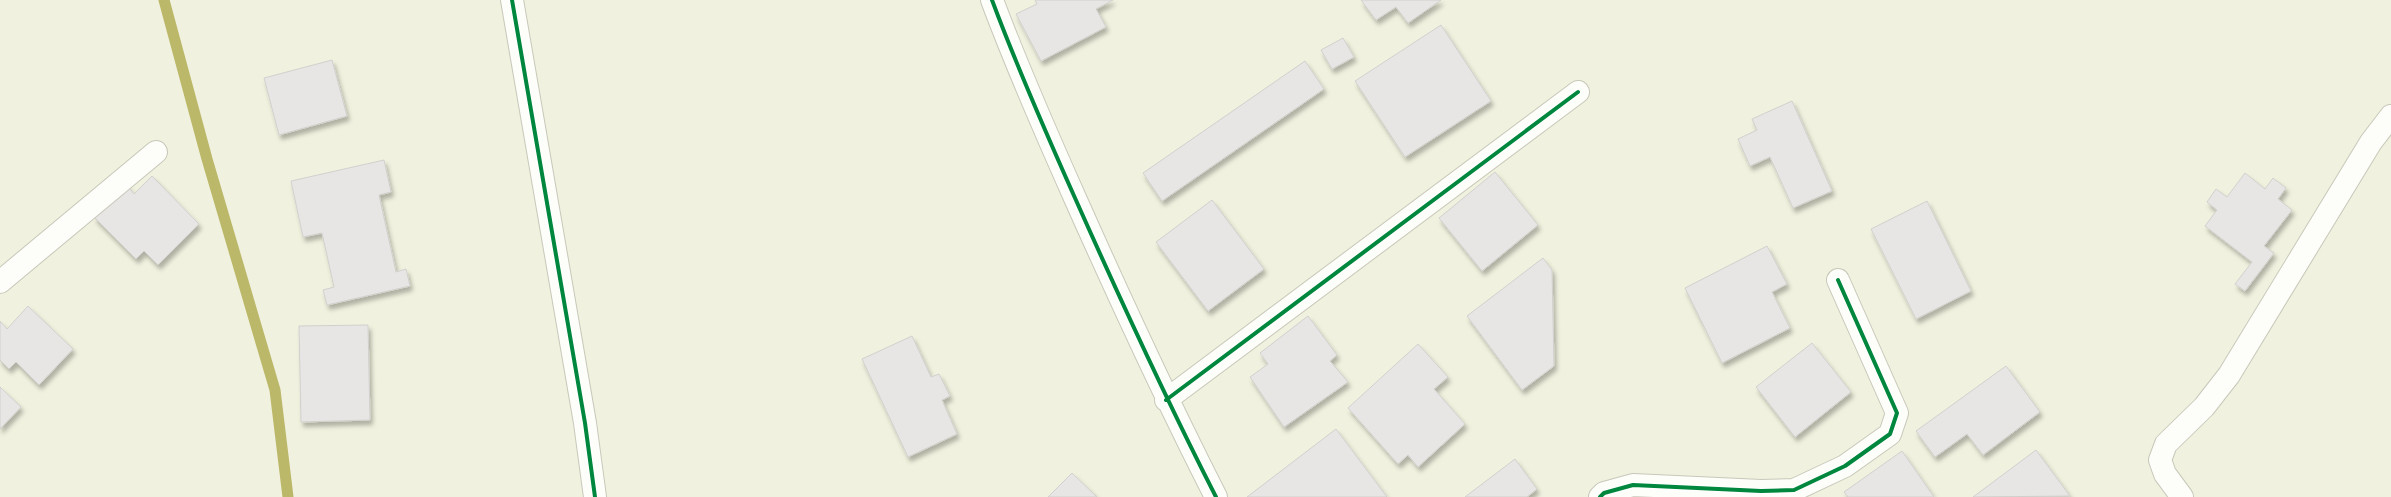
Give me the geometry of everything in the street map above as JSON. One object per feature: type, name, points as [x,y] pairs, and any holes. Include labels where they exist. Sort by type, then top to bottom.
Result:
[{"type":"street","points":[[512,0],[584,423],[595,497]]},
{"type":"street","points":[[992,0],[1014,60],[1166,400],[1216,497]]},
{"type":"street","points":[[1166,400],[1578,92]]},
{"type":"street","points":[[2182,497],[2165,474],[2160,460],[2166,444],[2204,407],[2230,375],[2371,142],[2391,116]]},
{"type":"street","points":[[0,282],[156,152]]},
{"type":"street","points":[[1600,497],[1604,493],[1633,485],[1761,491],[1794,490],[1845,466],[1890,434],[1897,413],[1838,280]]},
{"type":"building","points":[[1035,0],[1113,0],[1096,9],[1106,27],[1041,61],[1016,14],[1037,4]]},
{"type":"building","points":[[1361,0],[1441,0],[1408,23],[1396,7],[1376,20]]},
{"type":"building","points":[[1441,25],[1491,101],[1405,157],[1355,81]]},
{"type":"building","points":[[1343,38],[1354,57],[1332,69],[1321,50]]},
{"type":"building","points":[[332,60],[347,116],[279,135],[264,78]]},
{"type":"building","points":[[1305,61],[1324,89],[1162,201],[1143,173]]},
{"type":"building","points":[[1792,101],[1832,191],[1793,208],[1770,157],[1750,166],[1738,139],[1757,130],[1752,119]]},
{"type":"building","points":[[384,160],[391,192],[379,195],[396,272],[406,269],[410,286],[327,305],[323,290],[334,287],[322,233],[303,237],[291,181]]},
{"type":"building","points":[[1495,172],[1538,225],[1482,271],[1439,218]]},
{"type":"building","points":[[2245,173],[2265,189],[2273,178],[2286,188],[2278,199],[2292,210],[2264,246],[2274,253],[2245,291],[2235,284],[2252,262],[2205,226],[2217,210],[2207,202],[2216,189],[2227,197]]},
{"type":"building","points":[[152,176],[199,224],[158,265],[144,251],[136,259],[94,217],[127,185],[134,194]]},
{"type":"building","points":[[1212,200],[1264,269],[1208,311],[1156,242]]},
{"type":"building","points":[[1927,201],[1971,291],[1916,319],[1871,229]]},
{"type":"building","points":[[1767,246],[1787,284],[1772,292],[1790,328],[1722,363],[1685,288]]},
{"type":"building","points":[[1543,258],[1552,270],[1554,366],[1522,390],[1467,316]]},
{"type":"building","points":[[28,306],[73,349],[39,385],[16,362],[9,369],[0,360],[0,321],[7,329]]},
{"type":"building","points":[[1308,316],[1337,355],[1330,361],[1348,382],[1284,427],[1250,377],[1268,364],[1260,353]]},
{"type":"building","points":[[368,325],[370,420],[301,422],[299,326]]},
{"type":"building","points":[[912,336],[931,377],[939,374],[950,396],[942,400],[957,434],[908,457],[862,359]]},
{"type":"building","points":[[1812,343],[1851,392],[1795,437],[1756,387]]},
{"type":"building","points":[[1418,344],[1448,377],[1434,389],[1465,424],[1418,467],[1408,455],[1398,464],[1348,408]]},
{"type":"building","points":[[2006,366],[2040,412],[1983,455],[1967,434],[1935,457],[1916,431]]},
{"type":"building","points":[[0,387],[21,407],[0,429]]},
{"type":"building","points":[[1336,429],[1387,497],[1247,497]]},
{"type":"building","points":[[2036,450],[2070,496],[1973,497]]},
{"type":"building","points":[[1902,451],[1934,497],[1848,497],[1844,492]]},
{"type":"building","points":[[1515,459],[1537,489],[1527,497],[1465,497]]},
{"type":"building","points":[[1072,473],[1097,497],[1048,497]]},
{"type":"waterway","points":[[164,0],[207,159],[275,390],[288,497]]},
{"type":"cycle path","points":[[512,0],[585,423],[595,497]]},
{"type":"cycle path","points":[[992,0],[1032,100],[1092,236],[1161,386],[1216,497]]},
{"type":"cycle path","points":[[1166,400],[1578,92]]},
{"type":"cycle path","points":[[1600,497],[1604,493],[1633,485],[1761,491],[1794,490],[1845,466],[1890,434],[1897,413],[1838,280]]}]
